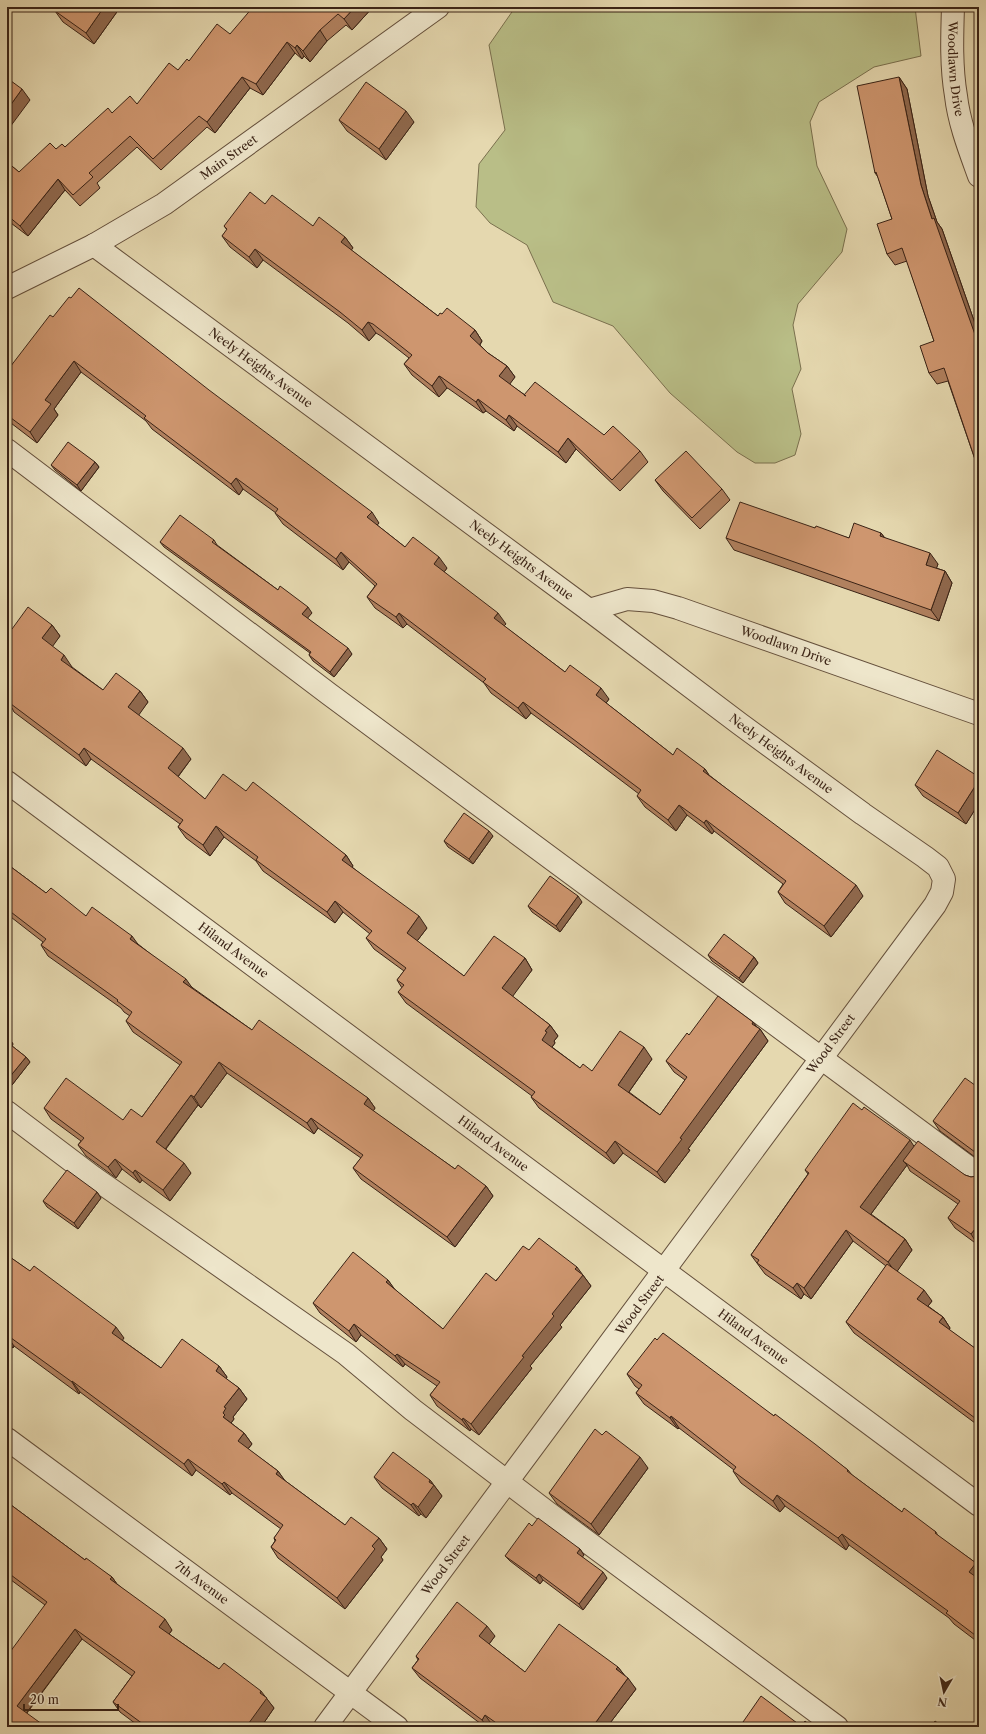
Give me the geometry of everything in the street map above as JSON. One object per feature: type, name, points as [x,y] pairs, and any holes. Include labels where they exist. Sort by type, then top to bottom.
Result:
[{"type":"street","name":"Main Street","points":[[12,279],[94,245],[164,204],[438,7]]},
{"type":"street","name":"Woodlawn Drive","points":[[953,7],[952,47],[956,97],[969,150],[979,176]]},
{"type":"street","name":"Neely Heights Avenue","points":[[94,245],[589,610],[740,724],[863,814],[925,857],[938,867],[944,879]]},
{"type":"street","points":[[7,450],[329,694],[979,1175]]},
{"type":"street","name":"Woodlawn Drive","points":[[589,610],[627,600],[653,602],[678,608],[979,714]]},
{"type":"street","name":"Hiland Avenue","points":[[7,782],[979,1505]]},
{"type":"street","name":"Wood Street","points":[[325,1727],[935,905],[942,892],[944,879]]},
{"type":"street","points":[[7,1112],[93,1177],[346,1354],[413,1410],[836,1727]]},
{"type":"street","name":"7th Avenue","points":[[7,1439],[397,1727]]},
{"type":"green space","points":[[518,7],[915,7],[921,56],[874,67],[819,102],[810,122],[817,166],[847,229],[842,252],[798,304],[793,325],[801,369],[792,389],[801,434],[795,455],[775,463],[755,463],[737,452],[670,393],[613,326],[553,302],[527,245],[490,223],[476,207],[479,164],[505,130],[489,45],[514,9]]},
{"type":"building","points":[[58,7],[104,7],[86,33],[55,11]]},
{"type":"building","points":[[253,7],[355,7],[344,19],[338,14],[320,30],[303,51],[297,45],[295,48],[287,42],[256,84],[242,77],[207,122],[199,116],[153,159],[130,136],[89,173],[93,177],[73,195],[58,179],[20,226],[7,215],[7,162],[19,172],[50,143],[56,149],[62,144],[65,147],[108,108],[112,113],[130,96],[137,104],[169,63],[178,70],[187,59],[189,61],[217,24],[230,34]]},
{"type":"building","points":[[899,77],[921,185],[979,346],[979,471],[944,368],[929,373],[920,346],[934,341],[902,248],[887,254],[877,224],[892,219],[876,172],[875,173],[857,86]]},
{"type":"building","points":[[7,78],[22,89],[7,110]]},
{"type":"building","points":[[366,82],[406,111],[379,149],[339,120]]},
{"type":"building","points":[[250,192],[265,204],[272,195],[313,226],[319,217],[345,237],[341,242],[438,316],[447,308],[475,330],[470,336],[488,353],[507,366],[499,376],[524,395],[535,382],[604,435],[613,426],[640,451],[612,480],[568,438],[558,452],[509,415],[506,420],[478,399],[476,402],[441,377],[439,376],[432,386],[404,364],[412,355],[373,324],[368,322],[362,330],[255,249],[249,257],[222,236],[227,229],[224,226]]},
{"type":"building","points":[[79,288],[209,390],[372,512],[367,517],[405,547],[413,537],[439,557],[434,564],[498,613],[494,618],[565,672],[570,665],[601,688],[596,695],[673,755],[677,748],[705,769],[703,771],[856,885],[824,926],[778,892],[786,881],[706,820],[704,823],[679,805],[668,820],[637,796],[641,790],[565,733],[523,702],[518,708],[483,682],[486,679],[399,613],[396,617],[367,597],[377,584],[341,552],[336,559],[275,513],[278,509],[236,478],[231,484],[144,418],[146,416],[74,361],[45,400],[51,404],[30,432],[7,415],[7,371],[50,315],[53,317],[69,297],[71,298]]},
{"type":"building","points":[[68,442],[95,462],[77,485],[51,465]]},
{"type":"building","points":[[686,451],[722,489],[692,518],[655,480]]},
{"type":"building","points":[[740,502],[849,538],[854,523],[881,533],[880,536],[930,553],[926,565],[945,571],[931,610],[726,538]]},
{"type":"building","points":[[180,515],[214,540],[212,542],[278,590],[280,586],[308,607],[302,614],[348,648],[330,672],[309,655],[311,652],[160,542]]},
{"type":"building","points":[[28,607],[52,625],[42,638],[64,655],[61,660],[103,690],[116,673],[140,691],[128,707],[183,748],[168,768],[205,799],[223,774],[246,791],[253,782],[346,855],[342,860],[419,916],[407,933],[464,976],[494,936],[525,958],[502,988],[550,1025],[545,1031],[547,1032],[542,1040],[580,1068],[583,1064],[592,1071],[620,1031],[644,1047],[618,1085],[660,1115],[687,1077],[666,1061],[687,1033],[689,1035],[718,996],[753,1022],[752,1024],[760,1029],[680,1138],[682,1139],[657,1172],[615,1141],[606,1153],[531,1097],[535,1092],[398,992],[404,985],[397,980],[406,968],[366,938],[372,931],[335,901],[327,912],[256,860],[258,857],[216,826],[203,845],[178,827],[183,820],[84,748],[79,755],[7,701],[7,625],[12,629]]},
{"type":"building","points":[[937,750],[979,777],[979,780],[958,813],[915,785]]},
{"type":"building","points":[[464,813],[489,831],[469,859],[444,841]]},
{"type":"building","points":[[7,864],[46,893],[51,888],[86,916],[92,907],[132,936],[130,939],[186,979],[183,982],[252,1030],[259,1020],[368,1098],[364,1104],[455,1169],[458,1165],[486,1186],[447,1237],[353,1168],[363,1155],[311,1118],[307,1123],[219,1062],[194,1097],[191,1095],[156,1142],[184,1163],[163,1190],[135,1170],[133,1173],[115,1159],[108,1167],[78,1145],[84,1138],[44,1108],[66,1078],[123,1120],[131,1109],[142,1117],[182,1062],[126,1021],[132,1012],[117,1001],[118,1000],[41,945],[46,939],[7,909]]},
{"type":"building","points":[[550,876],[578,896],[556,926],[528,906]]},
{"type":"building","points":[[724,934],[754,957],[739,978],[708,955]]},
{"type":"building","points":[[7,1042],[26,1057],[8,1079],[7,1079]]},
{"type":"building","points":[[965,1078],[979,1088],[979,1155],[933,1121]]},
{"type":"building","points":[[853,1103],[862,1110],[864,1107],[910,1140],[860,1207],[905,1239],[888,1262],[846,1230],[804,1288],[797,1283],[793,1288],[757,1263],[759,1260],[751,1255],[809,1173],[805,1170]]},
{"type":"building","points":[[918,1141],[965,1175],[971,1177],[979,1175],[979,1224],[971,1234],[948,1218],[960,1201],[903,1161]]},
{"type":"building","points":[[67,1170],[97,1192],[74,1223],[43,1201]]},
{"type":"building","points":[[539,1238],[577,1267],[575,1269],[583,1275],[552,1314],[554,1316],[522,1356],[524,1357],[471,1424],[463,1418],[462,1420],[430,1395],[440,1382],[397,1354],[395,1356],[354,1324],[349,1331],[313,1303],[353,1252],[388,1280],[386,1282],[443,1329],[486,1273],[496,1281],[523,1246],[529,1250]]},
{"type":"building","points":[[7,1255],[30,1271],[34,1266],[116,1327],[112,1333],[161,1368],[182,1339],[219,1366],[216,1371],[239,1388],[224,1407],[226,1408],[223,1413],[225,1415],[223,1417],[244,1433],[238,1441],[278,1471],[276,1474],[345,1525],[351,1517],[379,1538],[372,1546],[375,1549],[337,1598],[271,1547],[276,1540],[274,1538],[283,1525],[224,1482],[222,1484],[188,1459],[184,1464],[7,1335]]},
{"type":"building","points":[[887,1264],[924,1290],[917,1299],[943,1317],[939,1322],[979,1351],[979,1421],[846,1322]]},
{"type":"building","points":[[663,1333],[774,1416],[775,1414],[902,1512],[904,1508],[976,1563],[969,1572],[979,1579],[979,1631],[975,1635],[946,1613],[948,1611],[842,1534],[838,1538],[777,1495],[773,1501],[733,1471],[736,1467],[671,1416],[670,1418],[636,1393],[642,1385],[627,1374],[655,1338],[657,1340]]},
{"type":"building","points":[[595,1429],[602,1435],[606,1431],[640,1457],[591,1524],[549,1493]]},
{"type":"building","points":[[393,1452],[430,1480],[429,1482],[434,1485],[418,1507],[413,1503],[411,1505],[374,1477]]},
{"type":"building","points":[[7,1502],[85,1560],[86,1558],[112,1577],[110,1579],[165,1619],[159,1627],[219,1669],[224,1663],[261,1691],[260,1693],[267,1698],[246,1727],[147,1727],[113,1702],[135,1672],[75,1629],[17,1706],[46,1727],[7,1727],[7,1656],[47,1602],[7,1572]]},
{"type":"building","points":[[538,1518],[580,1549],[577,1553],[603,1572],[579,1604],[539,1574],[536,1578],[505,1556],[529,1523],[532,1526]]},
{"type":"building","points":[[457,1602],[487,1626],[479,1636],[525,1672],[559,1624],[618,1667],[616,1669],[628,1678],[596,1722],[602,1727],[502,1727],[485,1715],[482,1720],[412,1668],[419,1659],[416,1656]]},
{"type":"building","points":[[761,1696],[801,1726],[805,1721],[812,1727],[750,1727],[743,1722]]},
{"type":"building","points":[[935,1721],[943,1727],[931,1727]]}]
